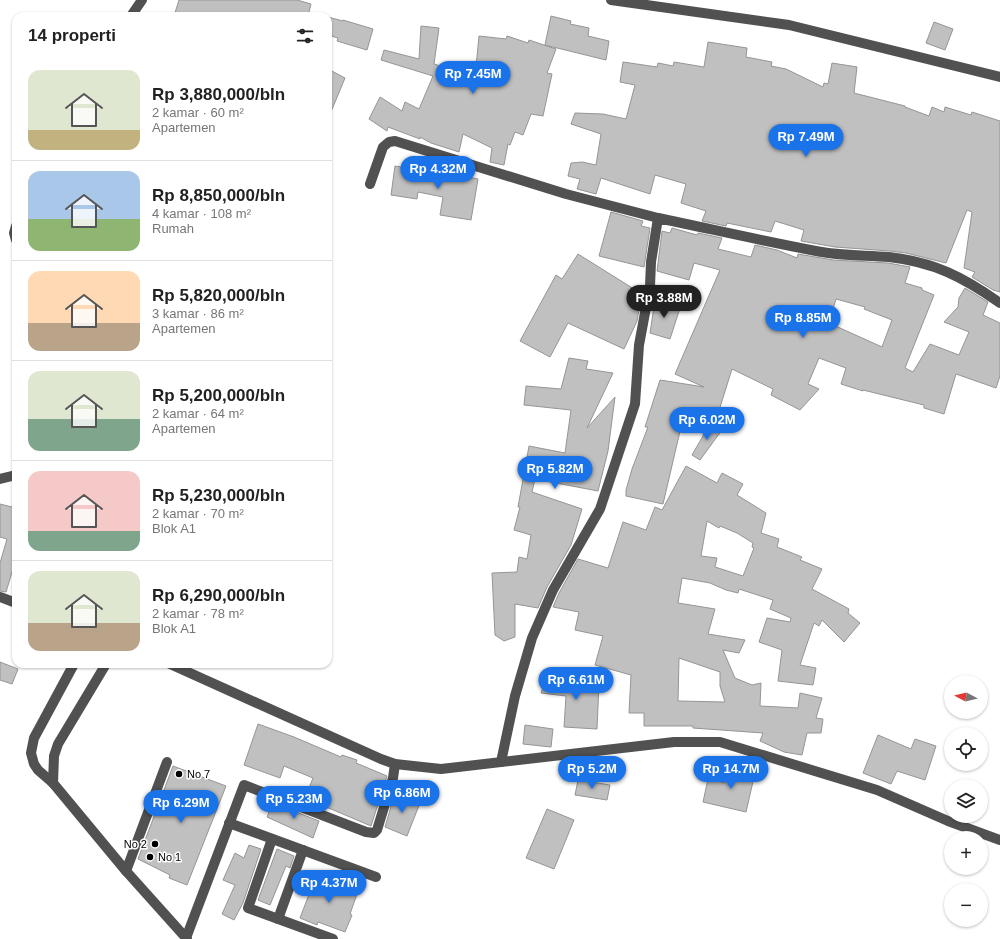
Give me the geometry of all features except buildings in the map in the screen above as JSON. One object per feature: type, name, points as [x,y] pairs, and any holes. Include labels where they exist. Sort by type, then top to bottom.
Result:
[{"type":"street","points":[[134,12],[142,0]]},
{"type":"street","points":[[611,0],[789,26],[1000,77]]},
{"type":"street","points":[[370,184],[383,147],[389,142],[395,141],[566,194],[658,218],[818,251],[890,257],[918,262],[948,271],[976,286],[1000,303]]},
{"type":"street","points":[[501,762],[515,696],[532,638],[553,590],[600,509],[635,404],[639,344],[650,286],[651,262],[658,218]]},
{"type":"street","points":[[0,479],[12,476]]},
{"type":"street","points":[[0,597],[12,602]]},
{"type":"street","points":[[72,668],[43,721],[32,746],[31,753],[34,764],[38,770],[53,783],[126,871],[187,938],[244,785],[366,832],[374,833],[377,830],[393,778],[395,764]]},
{"type":"street","points":[[53,783],[54,756],[58,744],[104,668]]},
{"type":"street","points":[[179,668],[381,760],[395,764],[441,768],[674,742],[720,742],[877,790],[948,821],[1000,840]]},
{"type":"street","points":[[126,871],[167,762]]},
{"type":"street","points":[[229,823],[376,877]]},
{"type":"street","points":[[272,839],[248,908],[333,939]]},
{"type":"street","points":[[278,919],[303,850]]},
{"type":"place","name":"No 7","points":[[179,774]]},
{"type":"place","name":"No 2","points":[[155,844]]},
{"type":"place","name":"No 1","points":[[150,857]]}]
